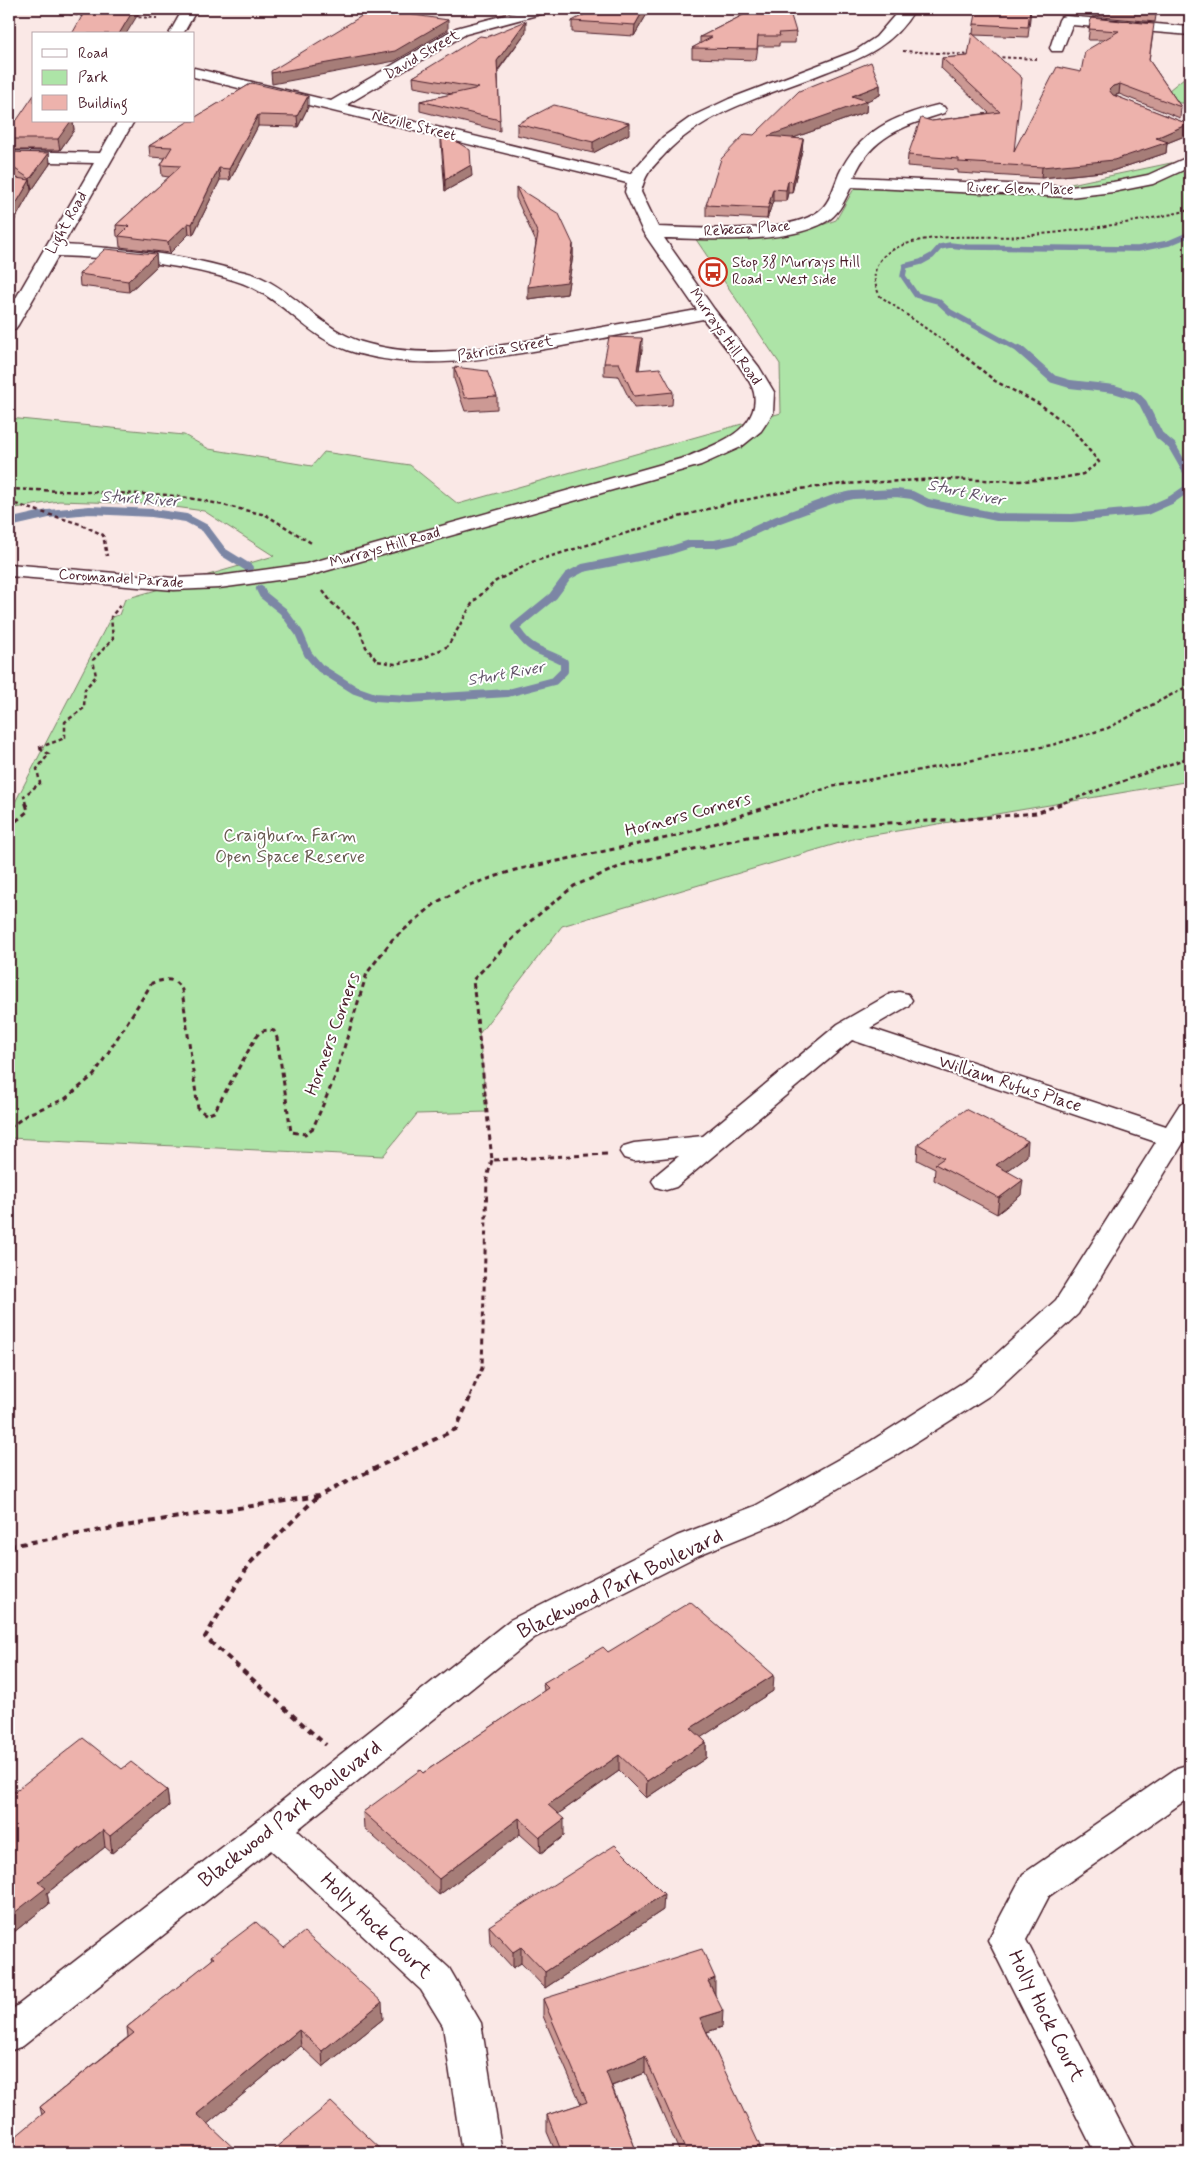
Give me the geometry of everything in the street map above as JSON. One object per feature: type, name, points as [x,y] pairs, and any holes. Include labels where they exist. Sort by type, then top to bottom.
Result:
[{"type":"street","name":"David Street","points":[[334,106],[461,31],[543,9]]},
{"type":"street","points":[[635,180],[638,173],[669,140],[697,120],[734,102],[843,62],[881,40],[908,9]]},
{"type":"street","points":[[177,32],[188,14]]},
{"type":"street","points":[[1057,48],[1068,15],[1190,30]]},
{"type":"street","name":"Neville Street","points":[[195,73],[635,180]]},
{"type":"street","name":"Rebecca Place","points":[[652,232],[745,232],[804,225],[824,216],[834,206],[855,157],[872,138],[888,126],[938,110]]},
{"type":"street","name":"Light Road","points":[[9,323],[125,122]]},
{"type":"street","points":[[9,156],[103,158]]},
{"type":"street","name":"River Glen Place","points":[[844,182],[1070,192],[1113,187],[1153,179],[1190,162]]},
{"type":"street","name":"Murrays Hill Road","points":[[233,581],[301,571],[341,561],[694,461],[734,444],[754,427],[763,413],[764,392],[752,371],[708,313],[652,232],[633,192],[635,180]]},
{"type":"street","name":"Patricia Street","points":[[52,250],[181,263],[222,272],[258,283],[323,331],[337,339],[361,348],[428,358],[464,357],[492,353],[708,313]]},
{"type":"street","name":"Coromandel Parade","points":[[9,570],[174,584],[233,581]]},
{"type":"street","points":[[666,1181],[708,1144],[848,1030],[899,1000]]},
{"type":"street","name":"William Rufus Place","points":[[848,1030],[1173,1138]]},
{"type":"street","name":"Blackwood Park Boulevard","points":[[9,2034],[272,1829],[522,1629],[689,1546],[767,1514],[882,1449],[980,1386],[1067,1307],[1190,1110]]},
{"type":"street","points":[[634,1152],[708,1144]]},
{"type":"street","name":"Holly Hock Court","points":[[1116,2153],[1007,1940],[1036,1885],[1190,1778]]},
{"type":"street","name":"Holly Hock Court","points":[[272,1829],[435,1979],[462,2024],[482,2153]]},
{"type":"path","points":[[31,9],[73,16],[91,16]]},
{"type":"path","points":[[129,17],[188,14]]},
{"type":"path","points":[[867,49],[975,56]]},
{"type":"path","points":[[995,57],[1044,60]]},
{"type":"path","points":[[301,571],[332,603],[358,626],[366,647],[377,662],[395,664],[422,659],[448,646],[473,602],[496,581],[532,562],[682,516],[730,503],[800,489],[843,484],[938,479],[1020,481],[1056,479],[1083,474],[1099,462],[1069,426],[1041,405],[995,381],[964,355],[880,296],[873,285],[876,265],[884,255],[900,246],[937,239],[1062,232],[1141,221],[1190,210]]},
{"type":"path","points":[[9,490],[167,495],[201,500],[266,515],[341,561]]},
{"type":"path","points":[[9,502],[80,524],[103,535],[110,580],[125,599],[112,617],[113,639],[93,660],[96,676],[85,689],[84,708],[65,722],[64,738],[38,748],[49,754],[37,769],[40,783],[24,796],[28,811],[9,827]]},
{"type":"path","name":"Horners Corners","points":[[9,1128],[28,1114],[65,1099],[94,1075],[152,983],[168,979],[177,982],[182,990],[198,1109],[201,1113],[207,1116],[214,1112],[256,1037],[260,1032],[267,1029],[274,1031],[277,1038],[291,1132],[299,1135],[307,1134],[313,1128],[334,1077],[367,973],[392,940],[436,902],[467,886],[515,870],[676,836],[831,788],[1052,745],[1108,728],[1190,686]]},
{"type":"path","points":[[9,1546],[166,1519],[318,1496],[456,1429],[482,1368],[487,1178],[492,1160],[473,980],[527,924],[574,886],[626,864],[748,837],[831,826],[968,819],[1036,813],[1190,757]]},
{"type":"path","points":[[492,1160],[634,1152]]},
{"type":"path","points":[[318,1496],[250,1563],[205,1637],[350,1766]]},
{"type":"green space","points":[[1190,73],[1190,103],[1153,103]]},
{"type":"green space","name":"Craigburn Farm Open Space Reserve","points":[[1190,159],[1190,781],[856,838],[562,926],[479,1034],[487,1112],[417,1114],[383,1156],[9,1138],[9,814],[111,617],[119,615],[125,599],[274,556],[204,511],[153,504],[59,501],[9,509],[9,418],[184,435],[209,449],[312,466],[324,452],[410,465],[458,504],[781,413],[780,364],[695,238],[764,237],[808,230],[836,220],[855,187],[1023,194]]},
{"type":"building","points":[[86,9],[134,9],[120,32],[73,32]]},
{"type":"building","points":[[373,9],[448,20],[395,51],[271,73],[271,71]]},
{"type":"building","points":[[595,9],[644,9],[635,25],[572,21]]},
{"type":"building","points":[[755,9],[789,9],[796,32],[779,33],[780,36],[758,36],[757,49],[692,48],[712,37],[700,37]]},
{"type":"building","points":[[977,9],[1030,9],[1028,27],[974,24]]},
{"type":"building","points":[[1121,9],[1157,9],[1156,12]]},
{"type":"building","points":[[1091,18],[1154,24],[1149,60],[1181,107],[1120,84],[1113,86],[1109,90],[1113,95],[1188,124],[1156,138],[1168,142],[1114,160],[1042,167],[959,162],[959,159],[908,155],[921,118],[932,121],[1000,112],[942,58],[968,56],[972,33],[1022,78],[1014,151],[1057,67],[1081,72],[1085,51],[1119,31],[1089,29]]},
{"type":"building","points":[[526,21],[497,61],[500,120],[420,101],[479,88],[413,77],[480,36],[487,37]]},
{"type":"building","points":[[871,62],[880,85],[852,96],[867,101],[768,136],[803,139],[793,182],[788,181],[786,190],[773,189],[768,208],[706,205],[721,159],[745,134],[754,135],[799,91]]},
{"type":"building","points":[[252,83],[308,96],[297,116],[258,115],[229,169],[219,168],[192,224],[188,223],[168,242],[119,236],[129,226],[116,225],[181,166],[161,165],[172,147],[149,146],[187,122],[195,122],[195,117]]},
{"type":"building","points":[[32,98],[32,122],[70,122],[58,139],[9,139],[9,120],[17,120]]},
{"type":"building","points":[[554,105],[629,123],[593,142],[517,124]]},
{"type":"building","points":[[441,132],[470,150],[471,165],[445,180]]},
{"type":"building","points":[[9,152],[49,153],[30,179],[9,165]]},
{"type":"building","points":[[9,177],[30,180],[9,216]]},
{"type":"building","points":[[516,187],[559,214],[573,244],[567,282],[528,287],[538,234]]},
{"type":"building","points":[[105,249],[156,254],[128,281],[79,274]]},
{"type":"building","points":[[609,337],[642,338],[637,370],[660,368],[673,392],[634,396],[619,363],[604,363]]},
{"type":"building","points":[[454,367],[487,371],[497,396],[465,398]]},
{"type":"building","points":[[966,1109],[1028,1141],[996,1165],[1023,1180],[999,1198],[935,1164],[944,1158],[918,1144]]},
{"type":"building","points":[[690,1602],[774,1675],[691,1728],[706,1742],[647,1781],[619,1755],[548,1805],[564,1819],[540,1837],[519,1818],[439,1879],[363,1812],[420,1770],[423,1773],[548,1688],[543,1683],[603,1647],[608,1652]]},
{"type":"building","points":[[83,1738],[122,1769],[131,1762],[167,1790],[110,1836],[103,1830],[38,1882],[46,1888],[9,1917],[9,1796]]},
{"type":"building","points":[[615,1845],[664,1894],[545,1972],[521,1947],[513,1952],[489,1926]]},
{"type":"building","points":[[256,1922],[284,1948],[304,1932],[382,2002],[322,2051],[299,2030],[197,2114],[239,2153],[9,2153],[9,2142],[45,2112],[40,2107],[134,2033],[127,2027],[214,1958],[211,1956]]},
{"type":"building","points":[[702,1949],[715,1978],[708,1981],[723,2011],[700,2018],[760,2146],[737,2153],[687,2153],[645,2056],[606,2072],[637,2153],[562,2153],[547,2115],[587,2102],[543,1999]]},
{"type":"building","points":[[331,2102],[385,2153],[269,2153]]},
{"type":"waterway","name":"Sturt River","points":[[1021,351],[950,312],[938,301],[916,295],[903,276],[905,266],[921,262],[932,256],[940,247],[950,245],[967,247],[1138,249],[1169,243],[1190,234]]},
{"type":"waterway","name":"Sturt River","points":[[260,589],[263,595],[283,611],[299,633],[308,654],[320,668],[355,690],[375,697],[409,699],[508,693],[554,681],[564,671],[564,662],[531,646],[515,627],[553,596],[568,576],[583,568],[668,551],[690,544],[715,544],[734,540],[777,520],[834,499],[853,495],[896,493],[912,495],[928,503],[997,517],[1072,518],[1146,511],[1171,500],[1187,489],[1187,472],[1172,446],[1159,435],[1143,403],[1136,396],[1114,389],[1070,384],[1053,379],[1019,349]]},
{"type":"waterway","name":"Sturt River","points":[[9,523],[48,514],[90,510],[152,513],[186,518],[205,528],[223,552],[249,568],[249,571]]},
{"type":"place","name":"Stop 38 Murrays Hill Road - West side","points":[[713,272]]}]
